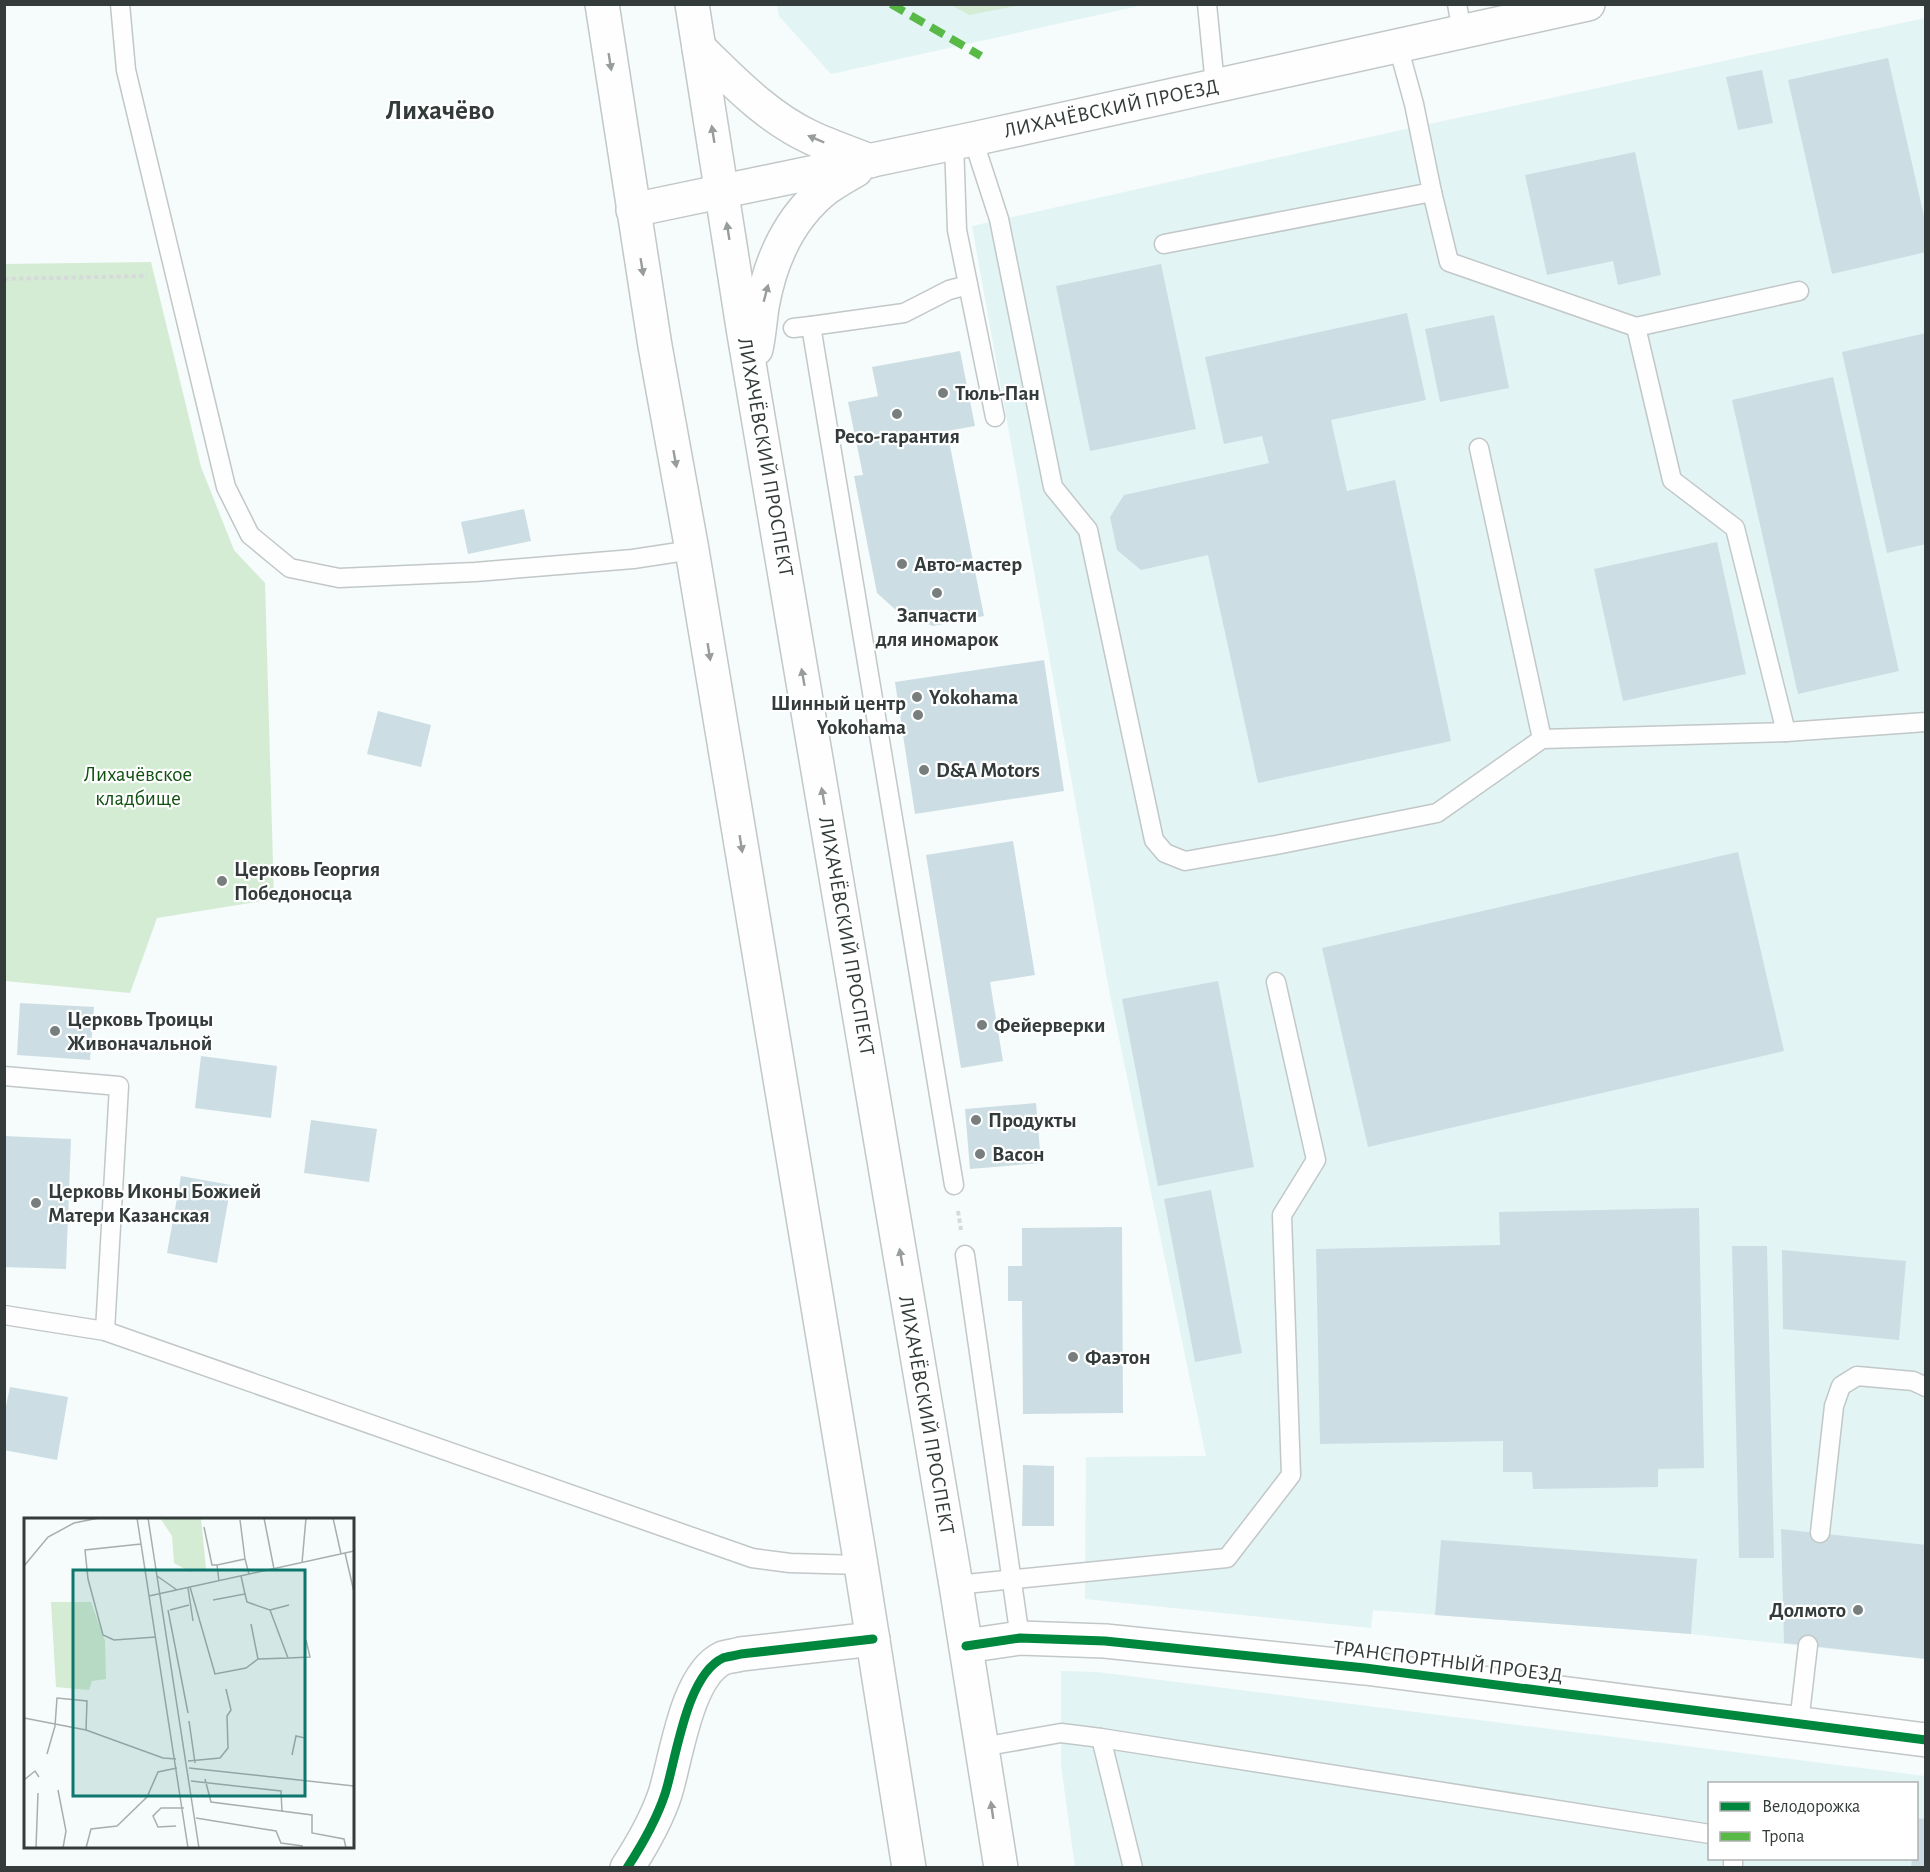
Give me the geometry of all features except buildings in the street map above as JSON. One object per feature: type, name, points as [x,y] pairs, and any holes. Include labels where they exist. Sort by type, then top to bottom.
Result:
[{"type":"main road","points":[[602,4],[655,346],[692,550],[861,1565],[909,1868]]},
{"type":"main road","name":"ЛИХАЧЁВСКИЙ ПРОСПЕКТ","points":[[692,4],[956,1585],[1001,1868]]},
{"type":"main road","name":"ЛИХАЧЁВСКИЙ ПРОЕЗД","points":[[633,210],[1398,46],[1460,18],[1588,4]]},
{"type":"main road","points":[[699,48],[770,113],[809,137],[870,161]]},
{"type":"main road","points":[[752,371],[763,306],[774,263],[784,238],[799,216],[827,188],[870,161]]},
{"type":"main road","points":[[627,1868],[646,1839],[665,1794],[676,1747],[695,1691],[706,1672],[722,1659],[741,1654],[873,1638]]},
{"type":"main road","name":"ТРАНСПОРТНЫЙ ПРОЕЗД","points":[[966,1646],[1020,1638],[1105,1641],[1365,1668],[1926,1740]]},
{"type":"lane","points":[[120,4],[126,70],[226,487],[250,535],[290,568],[339,578],[622,560],[692,550]]},
{"type":"lane","points":[[1208,4],[1215,86]]},
{"type":"lane","points":[[1398,46],[1414,104],[1449,262],[1636,327],[1799,291]]},
{"type":"lane","points":[[964,140],[957,230],[995,417]]},
{"type":"lane","points":[[964,140],[999,219],[1053,488],[1088,530],[1154,840],[1165,853],[1185,861],[1437,813],[1542,739],[1786,732],[1926,722]]},
{"type":"lane","points":[[1164,244],[1432,192]]},
{"type":"lane","points":[[954,1185],[802,327],[904,313],[949,290],[968,285]]},
{"type":"lane","points":[[1636,327],[1672,480],[1735,528],[1786,732]]},
{"type":"lane","points":[[1479,448],[1542,739]]},
{"type":"lane","points":[[956,1585],[1227,1558],[1291,1475],[1282,1215],[1316,1160],[1276,982]]},
{"type":"lane","points":[[4,1076],[119,1086],[105,1331]]},
{"type":"lane","points":[[965,1255],[1020,1638]]},
{"type":"lane","points":[[4,1315],[105,1331],[752,1558],[790,1563],[861,1565]]},
{"type":"lane","points":[[1820,1533],[1834,1406],[1841,1386],[1857,1376],[1913,1381],[1926,1387]]},
{"type":"lane","points":[[1799,1724],[1808,1645]]},
{"type":"lane","points":[[982,1747],[1061,1733],[1708,1834]]},
{"type":"lane","points":[[1101,1738],[1133,1868]]},
{"type":"path","points":[[4,279],[175,276]]},
{"type":"path","points":[[954,1185],[965,1255]]},
{"type":"shaded area","points":[[777,5],[1143,5],[831,74],[779,16]]},
{"type":"shaded area","points":[[1925,18],[1925,1659],[1691,1634],[1373,1610],[1371,1628],[1085,1599],[1086,1457],[1206,1456],[1110,995],[972,226],[1406,129]]},
{"type":"shaded area","points":[[1061,1671],[1097,1672],[1925,1776],[1925,1867],[1075,1867],[1061,1765]]},
{"type":"green space","points":[[951,5],[1021,5],[969,15]]},
{"type":"green space","name":"Лихачёвское кладбище","points":[[151,262],[201,467],[234,550],[265,583],[274,899],[157,918],[130,993],[5,981],[5,264]]},
{"type":"marked path","points":[[891,4],[981,56]]},
{"type":"cycle path","points":[[966,1646],[1020,1638],[1105,1641],[1365,1668],[1926,1740]]},
{"type":"cycle path","points":[[627,1868],[657,1814],[665,1794],[691,1700],[710,1667],[723,1658],[741,1654],[873,1639]]},
{"type":"place","name":"Тюль-Пан","points":[[943,393]]},
{"type":"place","name":"Ресо-гарантия","points":[[897,414]]},
{"type":"place","name":"Авто-мастер","points":[[902,564]]},
{"type":"place","name":"Запчасти для иномарок","points":[[937,593]]},
{"type":"place","name":"Yokohama","points":[[917,697]]},
{"type":"place","name":"Шинный центр Yokohama","points":[[918,715]]},
{"type":"place","name":"D&A Motors","points":[[924,770]]},
{"type":"place","name":"Церковь Георгия Победоносца","points":[[222,881]]},
{"type":"place","name":"Фейерверки","points":[[982,1025]]},
{"type":"place","name":"Церковь Троицы Живоначальной","points":[[55,1031]]},
{"type":"place","name":"Продукты","points":[[976,1120]]},
{"type":"place","name":"Васон","points":[[980,1154]]},
{"type":"place","name":"Церковь Иконы Божией Матери Казанская","points":[[36,1203]]},
{"type":"place","name":"Фаэтон","points":[[1073,1357]]},
{"type":"place","name":"Долмото","points":[[1858,1610]]},
{"type":"district","name":"Лихачёво","points":[[440,110]]}]
